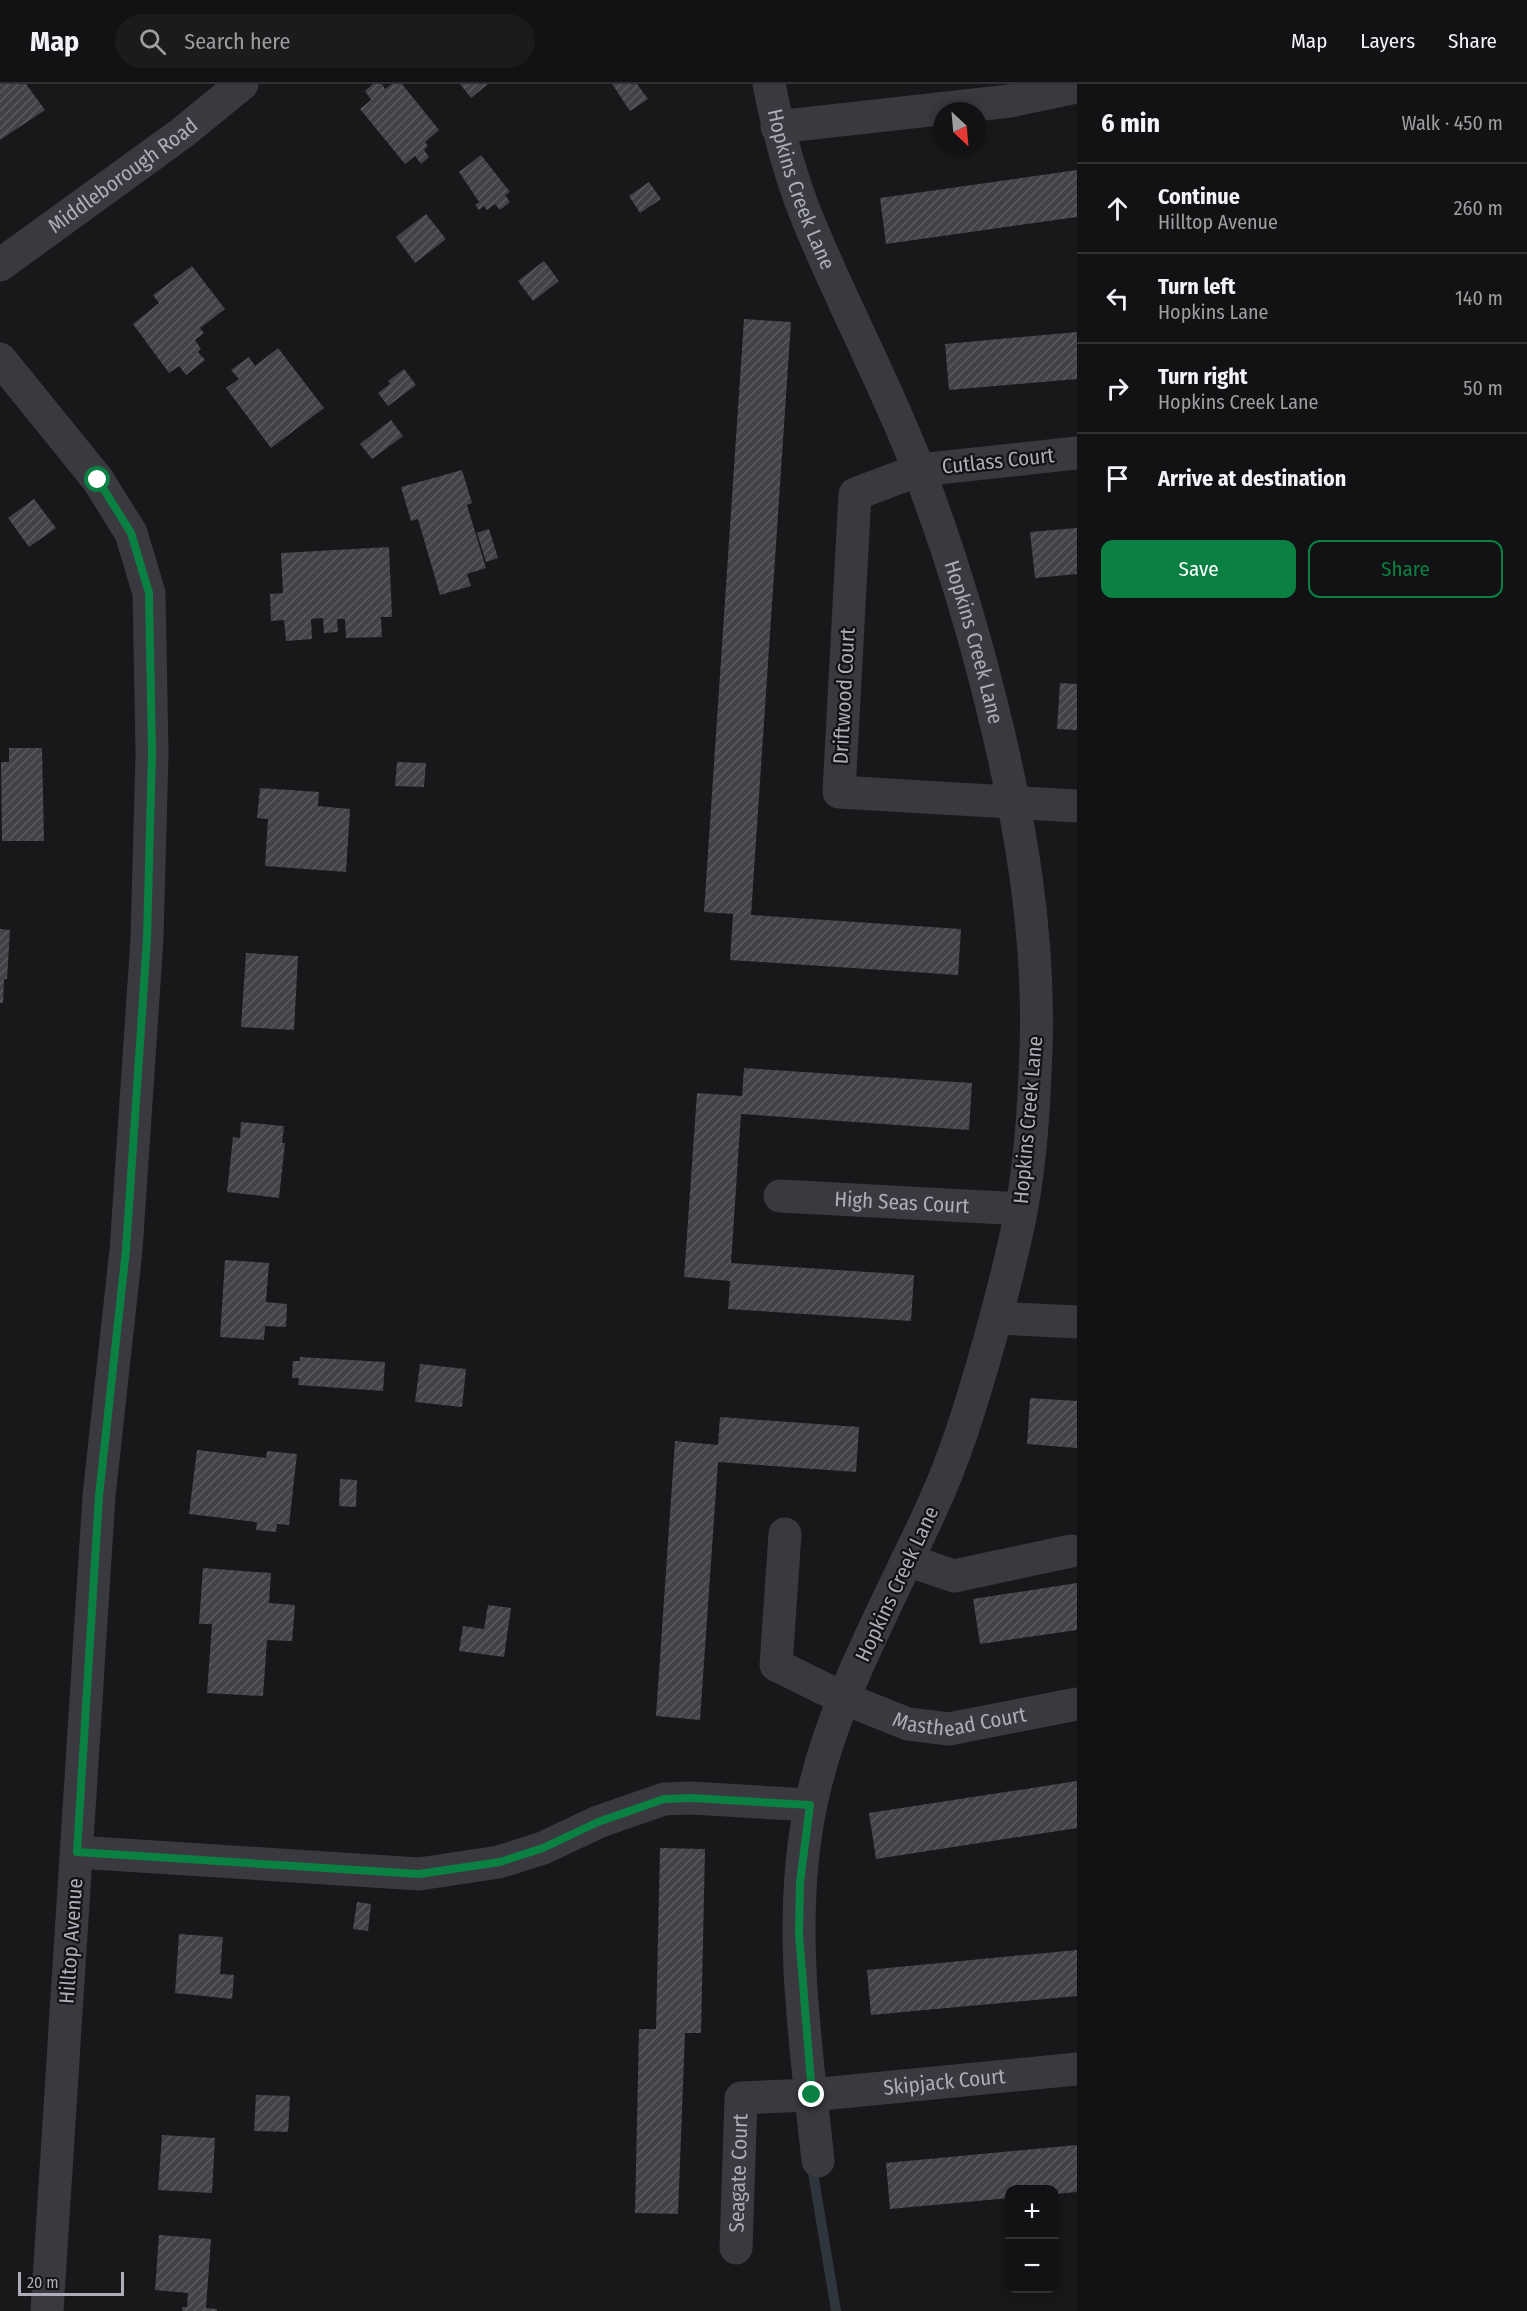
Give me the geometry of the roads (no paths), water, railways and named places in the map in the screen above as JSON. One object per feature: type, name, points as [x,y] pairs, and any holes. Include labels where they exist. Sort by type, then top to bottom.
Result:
[{"type":"street","name":"Middleborough Road","points":[[0,265],[173,140],[242,84]]},
{"type":"street","name":"Hopkins Creek Lane","points":[[769,84],[777,127],[806,217],[878,373],[919,470],[961,589],[976,640],[1013,802],[1030,897],[1035,971],[1036,1048],[1030,1141],[1021,1209],[996,1318],[973,1399],[952,1459],[935,1502],[884,1606],[845,1699],[826,1749],[810,1805],[800,1883],[799,1934],[818,2161]]},
{"type":"street","points":[[777,127],[1010,101],[1077,87]]},
{"type":"street","name":"Hilltop Avenue","points":[[0,359],[98,480],[131,533],[149,593],[152,753],[147,939],[126,1250],[99,1496],[47,2311]]},
{"type":"street","name":"Cutlass Court","points":[[919,470],[1077,453]]},
{"type":"street","name":"Driftwood Court","points":[[919,470],[855,494],[839,792],[1013,802]]},
{"type":"street","points":[[1013,802],[1077,806]]},
{"type":"street","name":"High Seas Court","points":[[780,1196],[1021,1209]]},
{"type":"street","points":[[996,1318],[1077,1322]]},
{"type":"street","name":"Masthead Court","points":[[785,1534],[776,1665],[845,1699],[908,1724],[949,1729],[1077,1704]]},
{"type":"street","points":[[906,1560],[954,1576],[1071,1551]]},
{"type":"street","points":[[77,1852],[419,1874],[490,1864],[532,1852],[598,1822],[664,1799],[700,1798],[810,1805]]},
{"type":"street","name":"Skipjack Court","points":[[812,2095],[1077,2069]]},
{"type":"street","name":"Seagate Court","points":[[736,2248],[741,2098],[812,2095]]},
{"type":"waterway","points":[[813,2173],[836,2311]]}]
